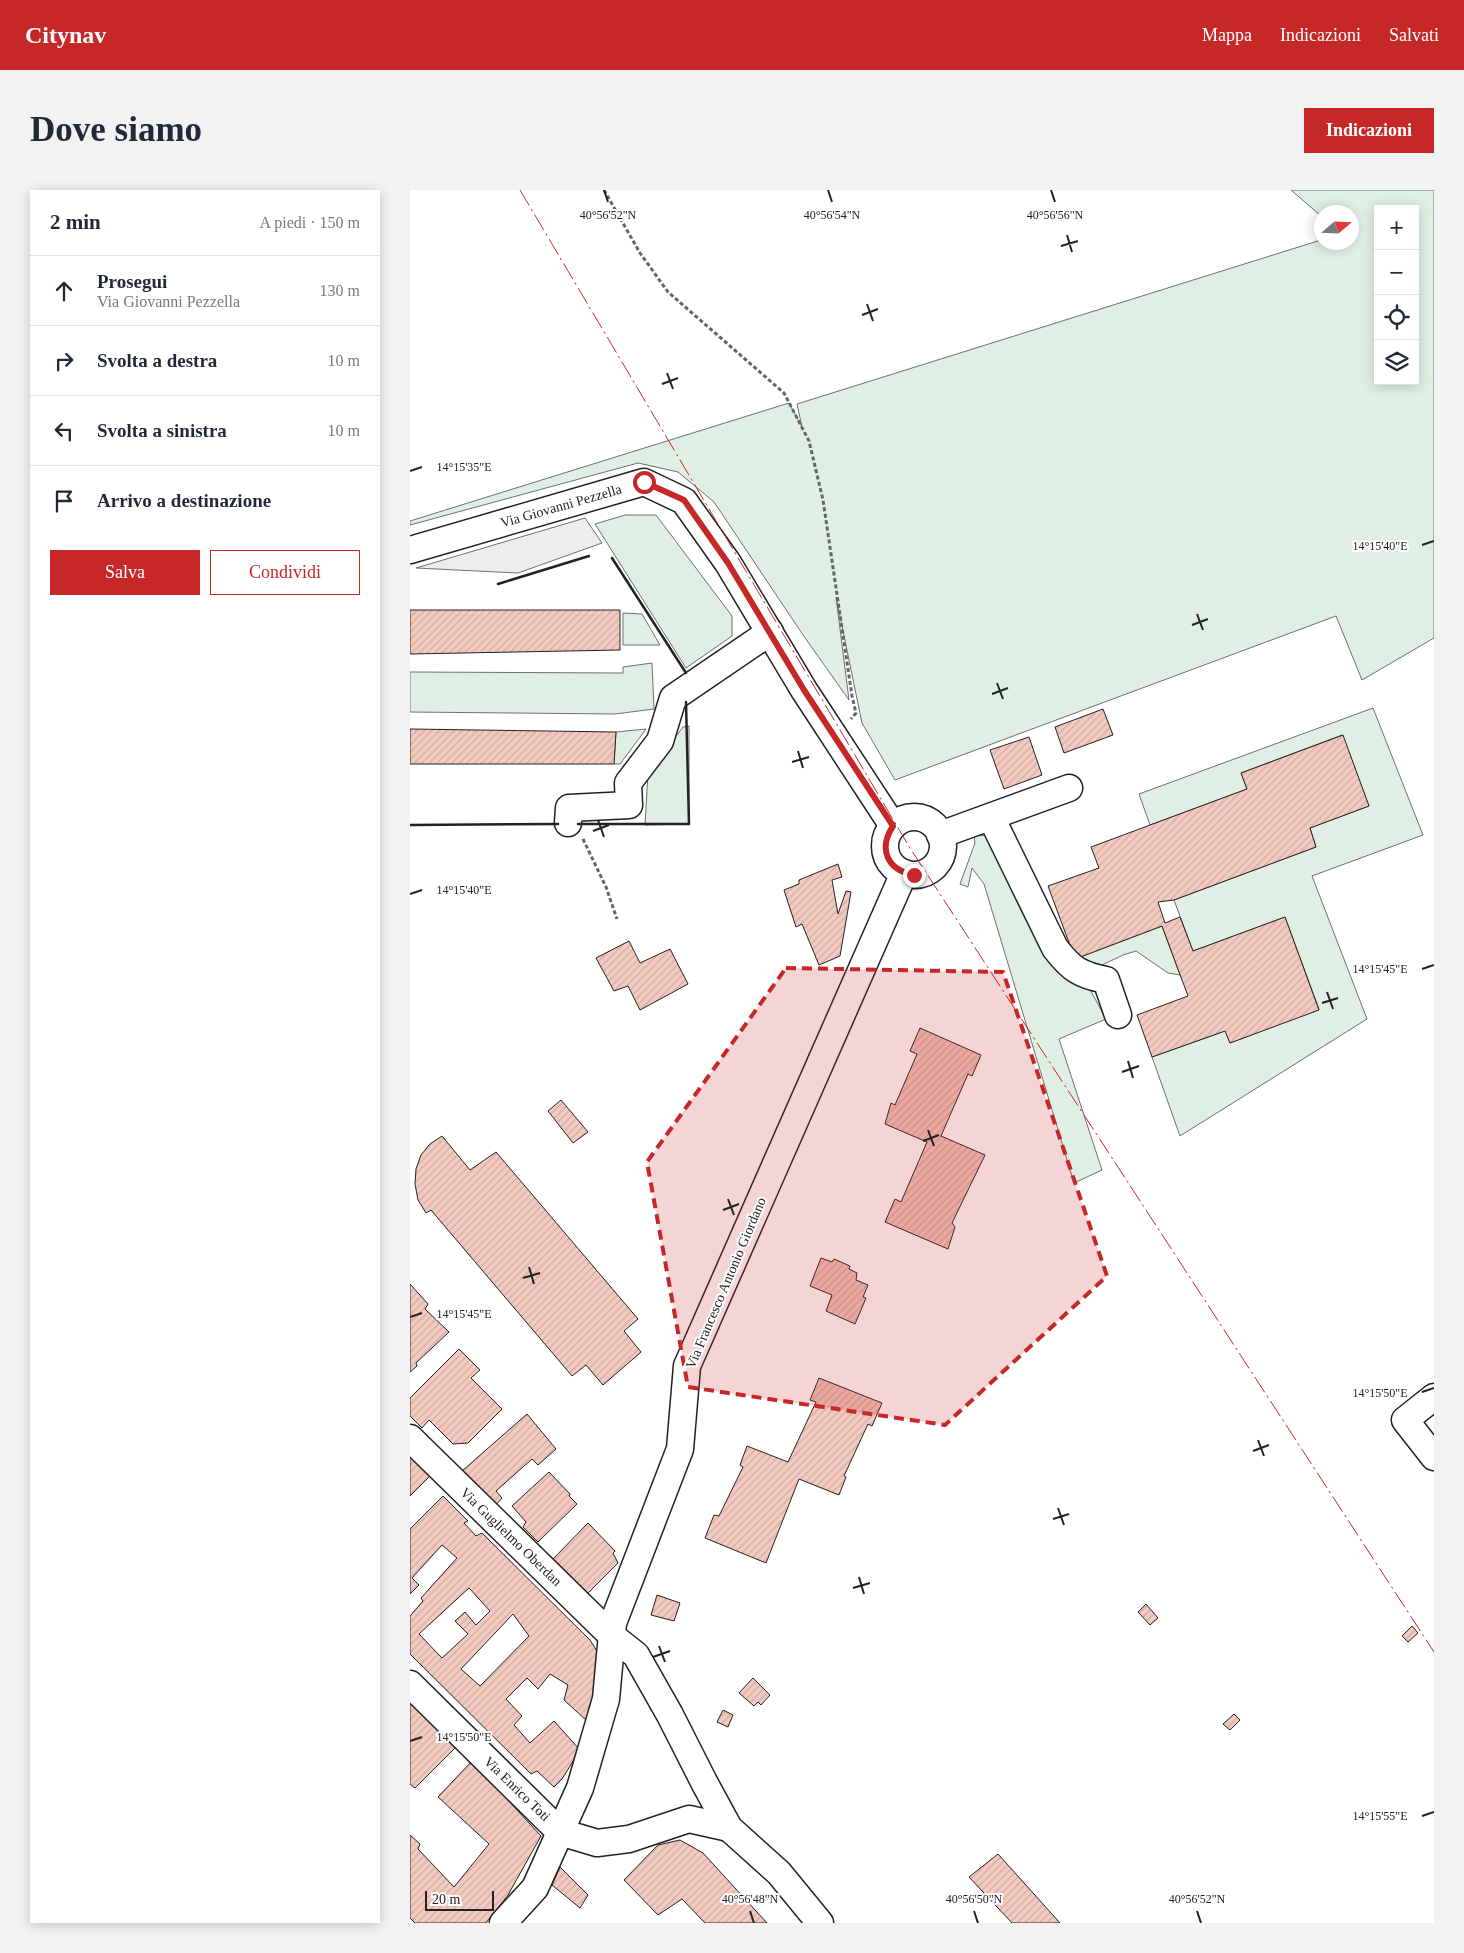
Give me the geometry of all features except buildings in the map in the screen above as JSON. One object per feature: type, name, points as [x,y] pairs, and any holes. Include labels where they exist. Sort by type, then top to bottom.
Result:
[{"type":"street","name":"Via Giovanni Pezzella","points":[[410,550],[644,482],[684,500],[728,563],[832,734],[893,826]]},
{"type":"street","points":[[568,823],[569,808],[629,805],[628,783],[660,741],[673,698],[770,632]]},
{"type":"street","points":[[940,835],[1069,788]]},
{"type":"street","points":[[910,817],[928,821],[936,827],[940,835],[942,854],[938,862],[931,869],[914,875],[896,869],[886,853],[885,843],[893,826],[901,820],[910,817]]},
{"type":"street","points":[[992,817],[1055,948],[1069,966],[1086,976],[1106,980],[1118,1016]]},
{"type":"street","name":"Via Francesco Antonio Giordano","points":[[503,1923],[535,1888],[580,1788],[606,1698],[613,1623],[680,1449],[688,1366],[904,873]]},
{"type":"street","points":[[1434,1397],[1405,1420],[1434,1457]]},
{"type":"street","name":"Via Guglielmo Oberdan","points":[[410,1438],[612,1636],[636,1655],[670,1715],[729,1828]]},
{"type":"street","name":"Via Enrico Toti","points":[[410,1684],[560,1832]]},
{"type":"street","points":[[560,1832],[597,1843],[629,1838],[689,1819],[701,1812],[706,1801],[706,1786]]},
{"type":"street","points":[[689,1819],[729,1828],[779,1873],[820,1923]]},
{"type":"path","points":[[604,190],[640,253],[668,292],[784,393],[809,441],[823,500],[856,713],[832,734]]},
{"type":"path","points":[[568,823],[573,833],[585,840],[606,887],[617,919]]},
{"type":"highlighted area","points":[[786,968],[1003,972],[1107,1276],[945,1425],[688,1387],[647,1162]]},
{"type":"green space","points":[[1291,190],[1434,190],[1434,638],[1362,680],[1336,616],[895,780],[862,723],[836,597],[849,700],[714,502],[678,472],[638,463],[410,525],[410,521],[789,403],[802,427],[797,404],[1314,242],[1314,250],[1359,250],[1359,205],[1314,205],[1314,210]]},
{"type":"green space","points":[[625,515],[656,515],[732,616],[732,636],[686,668],[595,524]]},
{"type":"green space","points":[[623,613],[642,614],[660,645],[623,645]]},
{"type":"green space","points":[[652,663],[654,709],[615,714],[410,712],[410,672],[623,673],[623,667]]},
{"type":"green space","points":[[1373,708],[1423,835],[1312,876],[1367,1019],[1180,1136],[1152,1057],[1225,1031],[1230,1043],[1319,1009],[1285,917],[1193,951],[1174,900],[1316,847],[1310,828],[1369,806],[1342,735],[1241,773],[1247,789],[1150,825],[1139,794]]},
{"type":"green space","points":[[689,726],[689,824],[645,825],[648,773],[683,727]]},
{"type":"green space","points":[[646,729],[620,764],[614,764],[616,732]]},
{"type":"green space","points":[[989,835],[1087,984],[1106,1019],[1059,1039],[1102,1170],[1074,1183],[984,884],[972,868],[968,887],[960,884],[975,843],[974,836]]},
{"type":"green space","points":[[1162,926],[1180,975],[1168,973],[1136,951],[1100,966],[1075,959]]},
{"type":"shaded area","points":[[585,518],[602,543],[518,573],[416,568]]},
{"type":"wall","points":[[498,584],[589,556]]},
{"type":"wall","points":[[612,558],[686,673]]},
{"type":"wall","points":[[578,824],[689,824],[686,702]]},
{"type":"wall","points":[[410,825],[558,824]]},
{"type":"power","points":[[520,190],[910,848],[1434,1652]]},
{"type":"route","points":[[644,482],[684,500],[728,563],[804,690],[893,826],[885,843],[886,853],[890,862],[896,869],[914,875]]}]
